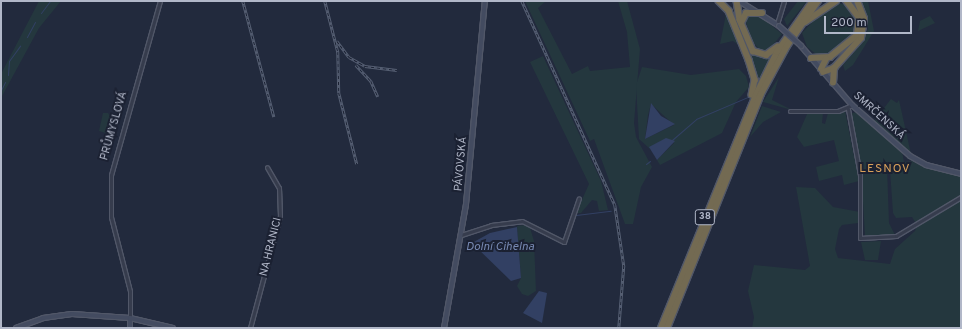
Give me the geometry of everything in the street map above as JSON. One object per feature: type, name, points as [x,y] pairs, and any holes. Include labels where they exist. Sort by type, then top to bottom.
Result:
[{"type":"highway","points":[[719,1],[729,11],[754,74],[757,93]]},
{"type":"highway","points":[[729,11],[737,1]]},
{"type":"highway","points":[[737,1],[741,23],[753,51],[766,56],[774,51],[813,1]]},
{"type":"highway","points":[[757,93],[818,1]]},
{"type":"highway","points":[[800,26],[836,1]]},
{"type":"highway","points":[[822,71],[826,60],[852,41],[859,30],[857,12],[846,1]]},
{"type":"highway","points":[[822,71],[834,68],[861,38],[864,29],[857,1]]},
{"type":"highway","points":[[751,107],[777,52],[807,9]]},
{"type":"highway","points":[[741,23],[746,13],[762,13]]},
{"type":"highway","points":[[811,58],[826,60]]},
{"type":"highway","points":[[833,83],[834,68]]},
{"type":"highway","name":"38","points":[[661,328],[728,160],[751,107]]},
{"type":"highway","name":"38","points":[[667,328],[751,107]]},
{"type":"street","name":"PRŮMYSLOVÁ","points":[[130,328],[130,291],[111,217],[111,176],[160,1]]},
{"type":"street","name":"PÁVOVSKÁ","points":[[444,328],[461,235],[485,1]]},
{"type":"street","name":"SMRČENSKÁ","points":[[737,1],[762,13],[778,25],[801,46],[852,106],[918,162],[961,174]]},
{"type":"street","points":[[778,25],[784,1]]},
{"type":"street","points":[[790,111],[848,109],[852,106]]},
{"type":"street","points":[[848,109],[862,194],[860,238],[896,236],[961,197]]},
{"type":"street","name":"NA HRANICI","points":[[250,328],[277,233],[281,205],[279,188],[267,167]]},
{"type":"street","points":[[461,235],[491,225],[522,221],[564,242],[579,198]]},
{"type":"street","points":[[16,328],[52,316],[89,314],[130,318],[173,328]]},
{"type":"shaded area","points":[[39,1],[61,1],[39,28],[1,98],[1,74]]},
{"type":"shaded area","points":[[525,1],[546,1],[538,8],[572,74],[588,66],[590,71],[630,67],[627,32],[618,1],[627,1],[640,49],[634,123],[636,137],[652,167],[641,187],[633,224],[625,224],[594,139],[590,141]]},
{"type":"shaded area","points":[[798,1],[807,1],[787,26],[784,19]]},
{"type":"shaded area","points":[[861,1],[868,1],[874,31],[853,65],[845,71],[843,65],[862,43],[868,29]]},
{"type":"shaded area","points":[[838,3],[847,5],[856,15],[855,32],[832,52],[817,55],[807,47],[802,33],[819,15]]},
{"type":"shaded area","points":[[735,5],[750,50],[759,57],[771,58],[759,82],[733,14]]},
{"type":"shaded area","points":[[726,14],[741,47],[733,41],[720,44]]},
{"type":"shaded area","points":[[749,16],[761,17],[782,34],[768,51],[760,50],[751,40],[746,22]]},
{"type":"shaded area","points":[[930,16],[935,23],[918,31],[920,21]]},
{"type":"shaded area","points":[[543,56],[601,181],[608,210],[599,211],[597,201],[592,200],[581,213],[576,213],[589,184],[530,62]]},
{"type":"shaded area","points":[[642,67],[691,75],[739,69],[746,76],[749,87],[736,102],[722,133],[660,165],[657,160],[674,143],[664,140],[650,149],[639,139],[636,85]],"holes":[[[651,104],[674,125],[645,139]]]},
{"type":"shaded area","points":[[779,77],[772,100],[792,110],[763,102]]},
{"type":"shaded area","points":[[891,99],[897,103],[899,100],[911,154],[874,121]]},
{"type":"shaded area","points":[[762,106],[781,112],[763,122],[750,137]]},
{"type":"shaded area","points":[[845,111],[859,181],[844,185],[842,175],[819,181],[816,167],[839,161],[834,140],[804,147],[797,137],[808,112],[823,113],[822,123],[825,124],[828,113]]},
{"type":"shaded area","points":[[856,112],[902,151],[904,162],[913,161],[961,177],[961,328],[752,328],[754,317],[748,291],[754,265],[805,270],[810,266],[796,187],[815,188],[833,207],[860,212],[858,223],[842,225],[839,229],[835,249],[838,258],[890,264],[895,249],[915,231],[917,225],[912,217],[896,218],[893,213],[890,170],[903,162],[887,167],[889,223],[895,235],[865,236],[861,166],[850,114]]},
{"type":"shaded area","points":[[103,113],[108,113],[112,118],[112,135],[99,131]]},
{"type":"shaded area","points":[[525,225],[530,228],[534,241],[536,291],[528,296],[522,294],[517,286],[521,278],[517,226]]},
{"type":"shaded area","points":[[881,241],[878,260],[865,260],[861,242]]},
{"type":"water","points":[[651,103],[661,116],[675,124],[645,139]]},
{"type":"water","points":[[666,138],[675,141],[657,160],[649,147]]},
{"type":"water","name":"Dolní Cihelna","points":[[517,227],[521,278],[511,281],[472,243],[490,233]]},
{"type":"water","points":[[539,291],[547,293],[542,323],[523,313]]},
{"type":"waterway","points":[[41,13],[50,1]]},
{"type":"waterway","points":[[27,37],[35,22]]},
{"type":"waterway","points":[[8,75],[9,61],[20,46]]},
{"type":"waterway","points":[[1,90],[5,82]]},
{"type":"waterway","points":[[672,140],[696,119],[750,96]]},
{"type":"waterway","points":[[646,164],[650,161]]},
{"type":"waterway","points":[[576,215],[611,211]]},
{"type":"railway","points":[[243,1],[274,117]]},
{"type":"railway","points":[[325,1],[338,52],[339,93],[357,164]]},
{"type":"railway","points":[[522,1],[615,205],[624,266],[619,328]]},
{"type":"railway","points":[[337,41],[349,57],[365,66],[397,70]]},
{"type":"railway","points":[[356,65],[371,81],[378,97]]},
{"type":"district","name":"LESNOV","points":[[885,170]]}]
